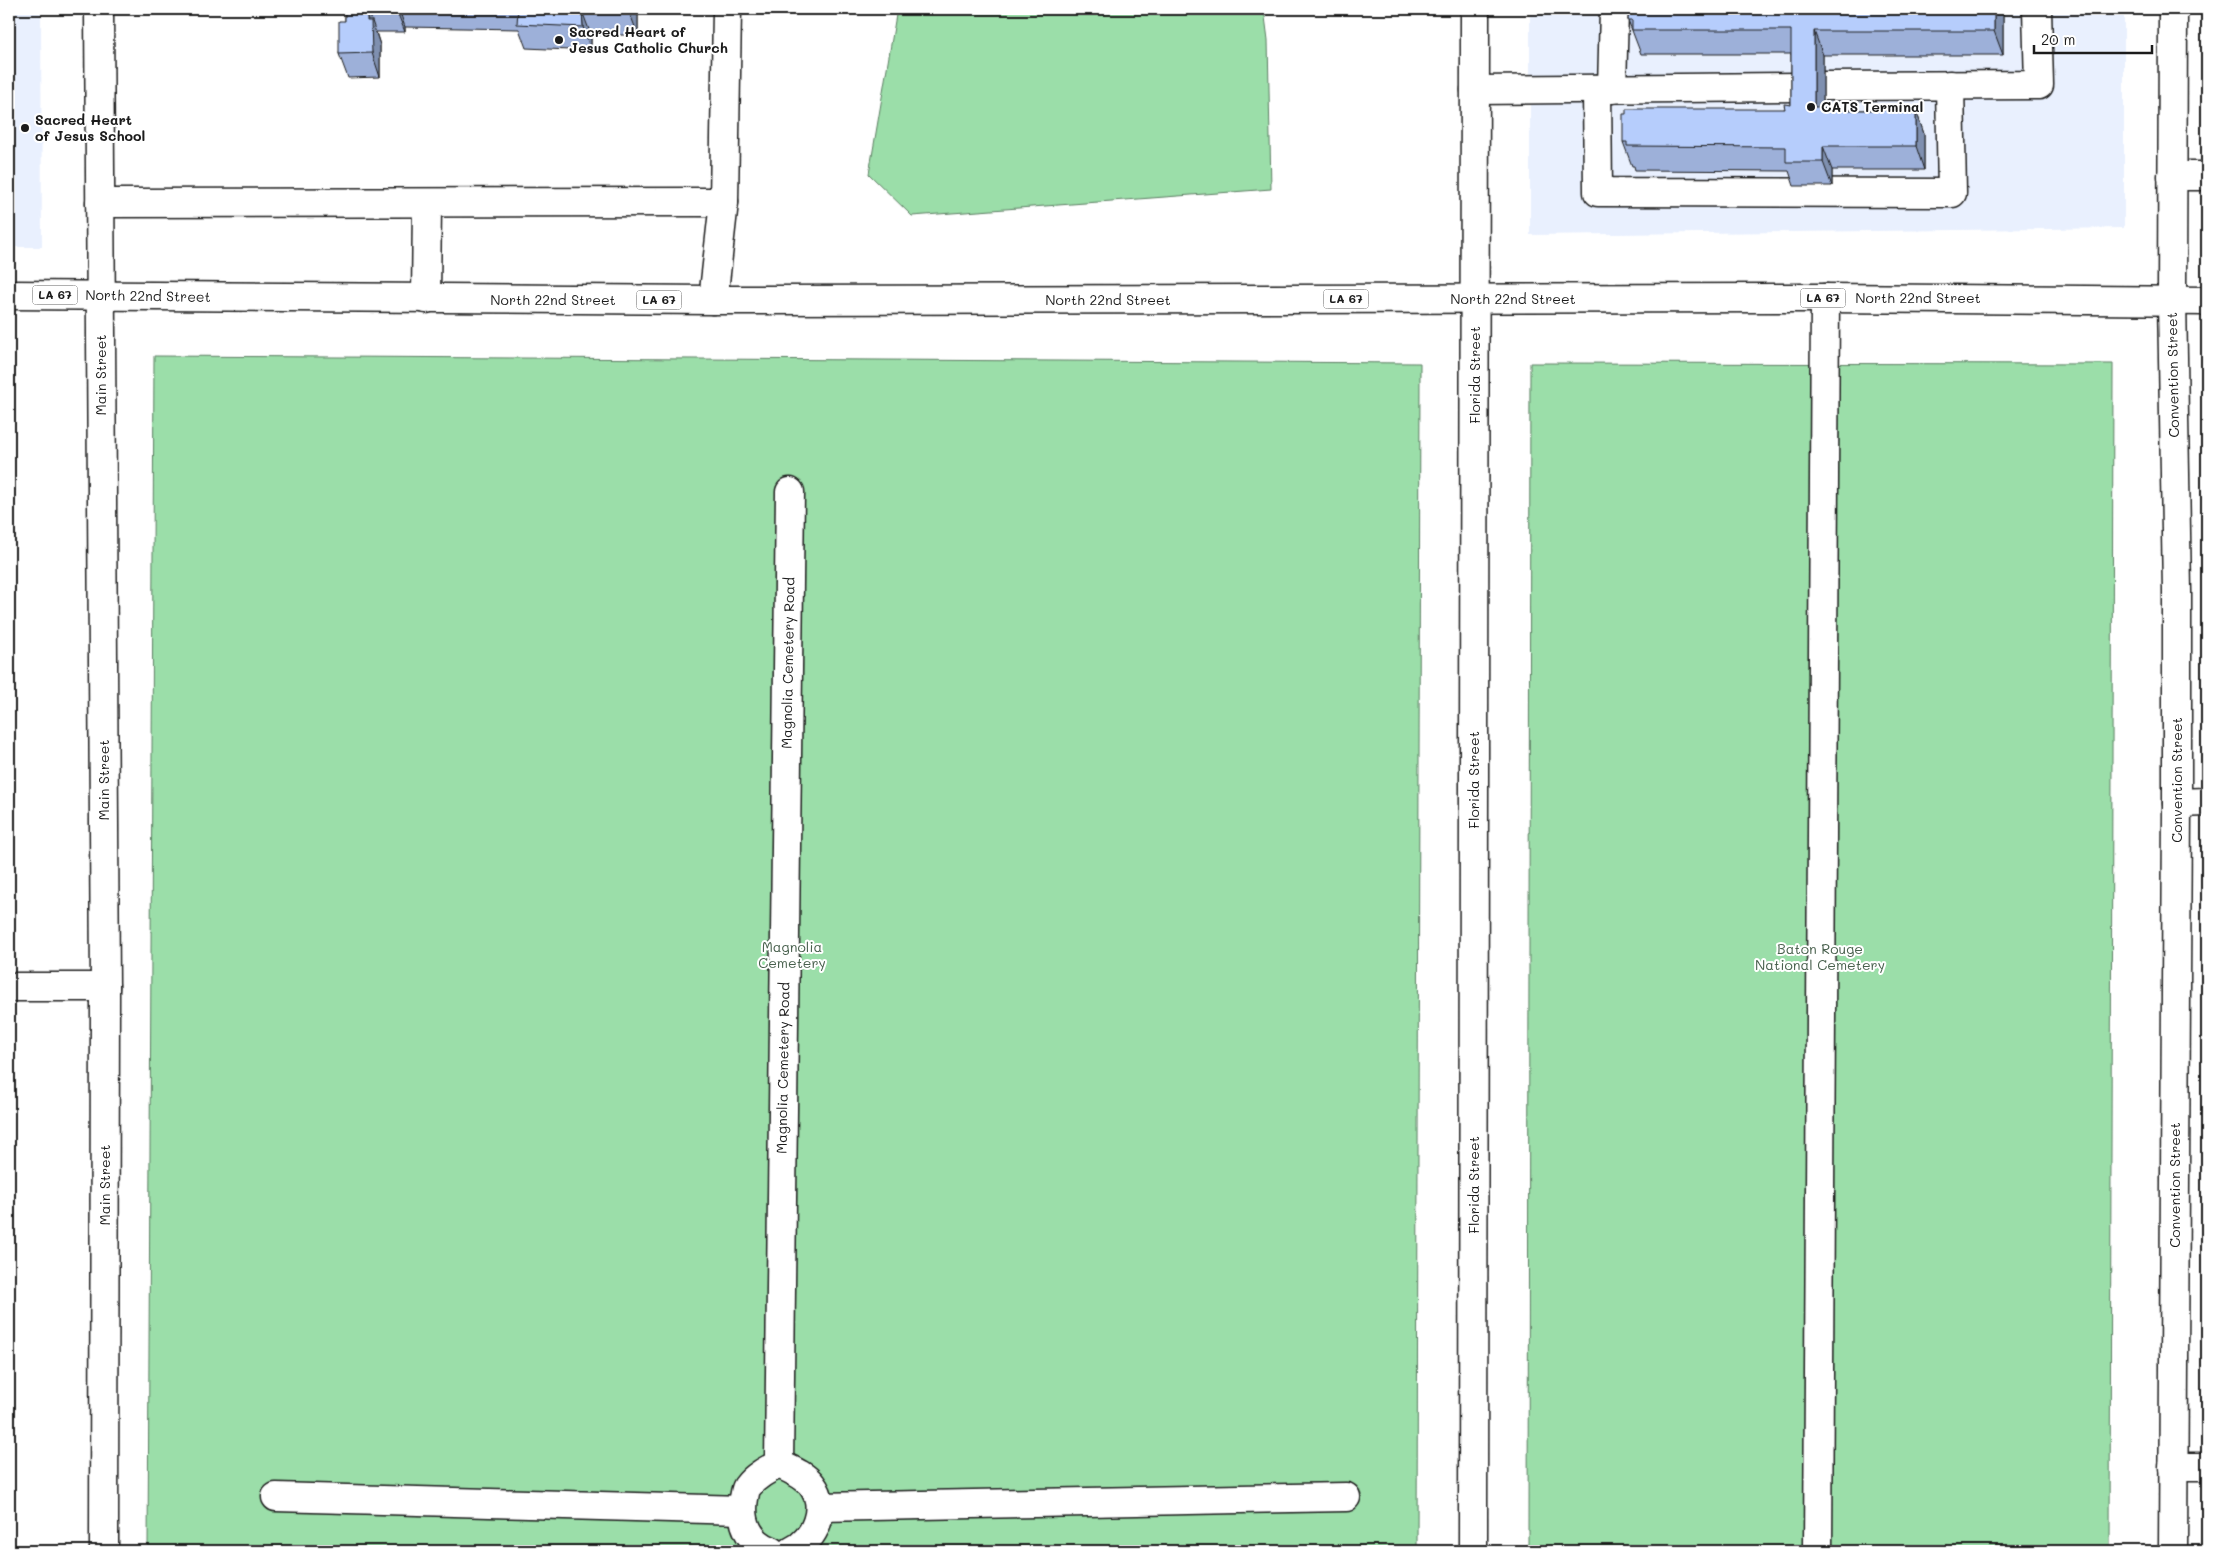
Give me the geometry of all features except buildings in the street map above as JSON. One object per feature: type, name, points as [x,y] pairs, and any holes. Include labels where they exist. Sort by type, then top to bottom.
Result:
[{"type":"street","name":"Main Street","points":[[99,9],[105,987],[104,1551]]},
{"type":"street","points":[[713,300],[724,202],[727,9]]},
{"type":"street","name":"Florida Street","points":[[1473,1551],[1475,9]]},
{"type":"street","points":[[1614,9],[1605,89],[1598,192],[1952,193],[1950,85]]},
{"type":"street","points":[[1475,90],[2039,85],[2037,9]]},
{"type":"street","name":"Convention Street","points":[[2172,1551],[2177,803],[2177,591],[2172,299],[2173,9]]},
{"type":"street","points":[[2172,176],[2207,176]]},
{"type":"street","points":[[100,203],[724,202]]},
{"type":"street","points":[[426,299],[427,203]]},
{"type":"street","name":"North 22nd Street","points":[[9,296],[101,295],[713,300],[1825,298],[2172,299],[2207,301]]},
{"type":"street","points":[[1818,1551],[1825,298]]},
{"type":"street","name":"Magnolia Cemetery Road","points":[[779,1464],[790,492]]},
{"type":"street","points":[[2177,803],[2207,802]]},
{"type":"street","points":[[9,987],[105,987]]},
{"type":"street","points":[[772,1551],[763,1548],[747,1532],[742,1510],[746,1488],[761,1474],[779,1464],[795,1472],[812,1485],[820,1507],[815,1529],[802,1546],[792,1551]]},
{"type":"street","points":[[2173,1467],[2207,1468]]},
{"type":"street","points":[[820,1507],[1346,1497]]},
{"type":"street","points":[[276,1498],[742,1510]]},
{"type":"shaded area","name":"Sacred Heart of Jesus School","points":[[9,9],[41,9],[42,247],[9,247]]},
{"type":"shaded area","points":[[1530,9],[2124,9],[2124,228],[1530,235]]},
{"type":"green space","points":[[897,9],[1264,9],[1268,40],[1271,189],[912,216],[869,174]]},
{"type":"green space","name":"Magnolia Cemetery","points":[[154,356],[1420,363],[1417,1551],[148,1551]]},
{"type":"green space","name":"Baton Rouge National Cemetery","points":[[1530,363],[2113,364],[2110,1551],[1528,1551]]},
{"type":"place","name":"Sacred Heart of Jesus Catholic Church","points":[[559,40]]},
{"type":"place","name":"CATS Terminal","points":[[1811,107]]},
{"type":"place","name":"Sacred Heart of Jesus School","points":[[25,128]]}]
